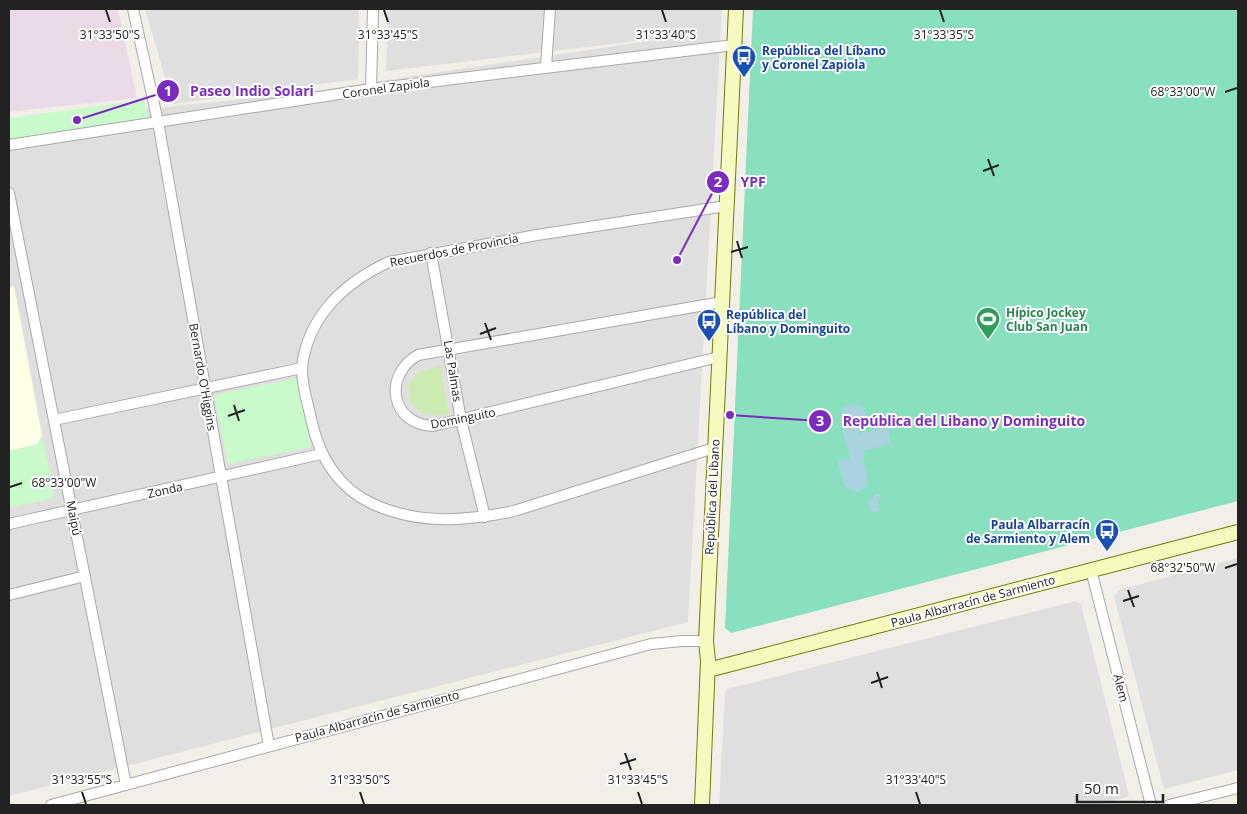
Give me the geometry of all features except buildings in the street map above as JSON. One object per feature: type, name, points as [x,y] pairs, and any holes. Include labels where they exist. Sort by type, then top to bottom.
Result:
[{"type":"main road","name":"República del Líbano","points":[[702,805],[708,670],[706,641],[714,448],[736,9]]},
{"type":"main road","name":"Paula Albarracín de Sarmiento","points":[[708,670],[1238,532]]},
{"type":"street","name":"Bernardo O'Higgins","points":[[133,9],[158,122],[269,746]]},
{"type":"street","points":[[371,89],[373,9]]},
{"type":"street","points":[[546,67],[550,9]]},
{"type":"street","name":"Coronel Zapiola","points":[[9,145],[371,89],[734,45]]},
{"type":"street","name":"Maipú","points":[[9,193],[126,784]]},
{"type":"street","name":"Recuerdos de Provincia","points":[[714,448],[514,511],[485,517],[430,519],[393,512],[372,503],[352,491],[335,475],[321,454],[315,437],[302,368],[310,337],[325,309],[343,289],[369,271],[389,262],[431,253],[726,206]]},
{"type":"street","name":"Las Palmas","points":[[431,253],[450,348],[461,420],[485,517]]},
{"type":"street","name":"Dominguito","points":[[719,357],[433,426],[420,426],[406,417],[398,405],[396,393],[398,378],[403,367],[418,355],[722,302]]},
{"type":"street","points":[[54,420],[302,368]]},
{"type":"street","name":"Zonda","points":[[9,524],[321,454]]},
{"type":"street","name":"Alem","points":[[1091,570],[1151,805]]},
{"type":"street","points":[[9,595],[85,576]]},
{"type":"street","name":"Paula Albarracín de Sarmiento","points":[[50,805],[651,644],[706,641]]},
{"type":"street","points":[[1169,805],[1238,788]]},
{"type":"shaded area","points":[[9,9],[118,9],[137,98],[9,112]]},
{"type":"shaded area","points":[[145,9],[359,9],[358,79],[173,104]]},
{"type":"shaded area","points":[[388,9],[722,9],[688,622],[9,796],[9,123],[293,94],[695,34],[386,71]]},
{"type":"shaded area","points":[[14,286],[42,435],[38,444],[9,451],[9,287]]},
{"type":"shaded area","points":[[1238,558],[1238,770],[1164,789],[1114,596],[1119,590]]},
{"type":"shaded area","points":[[1076,601],[1081,604],[1129,795],[1127,797],[1097,805],[719,805],[725,693],[727,689]]},
{"type":"green space","name":"Hípico Jockey Club San Juan","points":[[753,9],[1238,9],[1238,501],[731,633],[725,628]]},
{"type":"green space","points":[[144,100],[147,116],[143,121],[9,141],[9,118]]},
{"type":"green space","points":[[440,365],[449,415],[424,414],[411,404],[408,385],[418,373]]},
{"type":"green space","points":[[297,378],[311,447],[228,464],[214,395]]},
{"type":"green space","points":[[42,435],[54,494],[50,499],[9,508],[9,451],[38,444]]},
{"type":"water","points":[[852,404],[862,406],[867,415],[866,423],[858,431],[858,434],[887,427],[891,444],[864,451],[863,457],[868,480],[863,489],[856,492],[845,486],[837,460],[850,459],[840,419],[843,408]]},
{"type":"water","points":[[875,494],[879,494],[881,498],[878,502],[880,509],[875,512],[870,510],[868,500],[872,499]]},
{"type":"place","name":"República del Líbano y Coronel Zapiola","points":[[744,78]]},
{"type":"place","name":"Paseo Indio Solari","points":[[77,120]]},
{"type":"place","name":"YPF","points":[[677,260]]},
{"type":"place","name":"Hípico Jockey Club San Juan","points":[[988,340]]},
{"type":"place","name":"República del Líbano y Dominguito","points":[[709,342]]},
{"type":"place","name":"República del Libano y Dominguito","points":[[730,415]]},
{"type":"place","name":"Paula Albarracín de Sarmiento y Alem","points":[[1107,552]]}]
